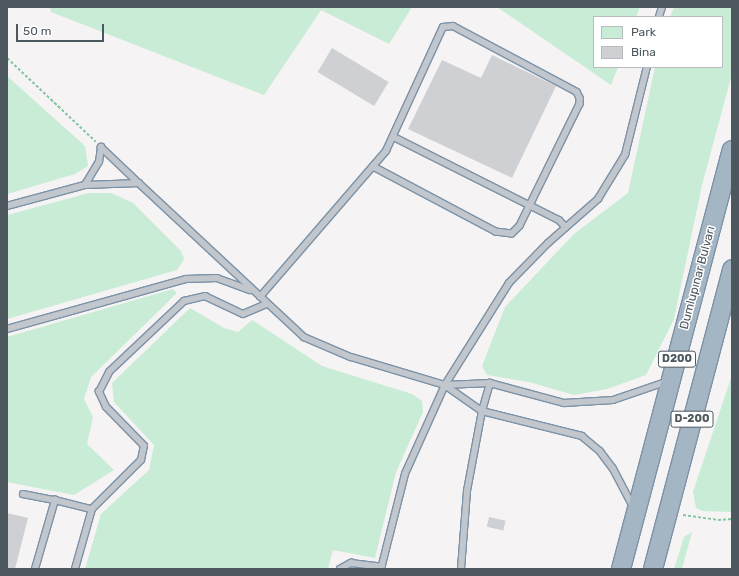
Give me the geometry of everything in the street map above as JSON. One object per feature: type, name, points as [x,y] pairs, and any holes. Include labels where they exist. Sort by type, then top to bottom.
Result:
[{"type":"highway","name":"Dumlupınar Bulvarı","points":[[621,569],[732,150]]},
{"type":"highway","name":"D-200","points":[[653,569],[732,269]]},
{"type":"lane","points":[[260,297],[373,167],[394,137],[442,27],[453,26],[577,92],[580,98],[580,104],[520,226],[512,234],[504,235],[373,167]]},
{"type":"lane","points":[[340,569],[351,563],[382,568],[405,474],[445,385],[509,283],[566,227],[598,199],[625,155],[647,68]]},
{"type":"lane","points":[[394,137],[559,220],[566,227]]},
{"type":"lane","points":[[101,147],[266,304],[304,337],[351,357],[445,385],[482,411],[582,436],[600,451],[613,468],[636,511]]},
{"type":"lane","points":[[85,185],[99,162],[101,147]]},
{"type":"lane","points":[[7,206],[85,185],[139,183]]},
{"type":"lane","points":[[7,329],[186,279],[217,278],[252,290]]},
{"type":"lane","points":[[76,569],[92,509],[141,460],[144,446],[106,407],[99,392],[109,372],[184,301],[205,296],[243,314],[266,304]]},
{"type":"lane","points":[[445,385],[490,383],[564,403],[613,400],[648,390],[672,379]]},
{"type":"lane","points":[[461,569],[467,490],[482,411],[490,383]]},
{"type":"lane","points":[[24,494],[92,509]]},
{"type":"lane","points":[[35,569],[55,500]]},
{"type":"path","points":[[7,58],[101,147]]},
{"type":"path","points":[[668,513],[718,520],[732,519]]},
{"type":"green space","points":[[50,7],[412,7],[389,44],[321,10],[264,95],[51,12]]},
{"type":"green space","points":[[497,7],[640,7],[636,16],[593,16],[593,68],[618,68],[611,85]]},
{"type":"green space","points":[[674,7],[732,7],[732,74],[702,185],[674,319],[646,375],[607,389],[574,395],[529,382],[487,375],[482,366],[505,307],[574,234],[628,193],[655,68],[723,68],[723,16],[670,16]]},
{"type":"green space","points":[[7,76],[85,146],[88,166],[75,174],[7,194]]},
{"type":"green space","points":[[89,193],[111,193],[133,203],[181,251],[184,259],[181,264],[177,270],[7,319],[7,215]]},
{"type":"green space","points":[[173,289],[177,293],[91,377],[84,399],[93,417],[87,444],[114,470],[74,495],[7,482],[7,337]]},
{"type":"green space","points":[[190,308],[224,328],[238,332],[252,320],[322,366],[412,394],[422,401],[423,412],[396,472],[375,558],[333,550],[328,569],[85,569],[101,514],[149,470],[154,445],[114,402],[112,383]]},
{"type":"green space","points":[[732,375],[732,512],[703,511],[696,508],[693,492]]},
{"type":"green space","points":[[692,532],[682,569],[674,569],[684,537]]},
{"type":"building","points":[[332,48],[389,82],[374,106],[318,72]]},
{"type":"building","points":[[492,55],[556,86],[512,178],[408,129],[442,60],[481,78]]},
{"type":"building","points":[[7,513],[28,518],[15,569],[7,569]]},
{"type":"building","points":[[489,517],[506,521],[503,531],[487,527]]}]
